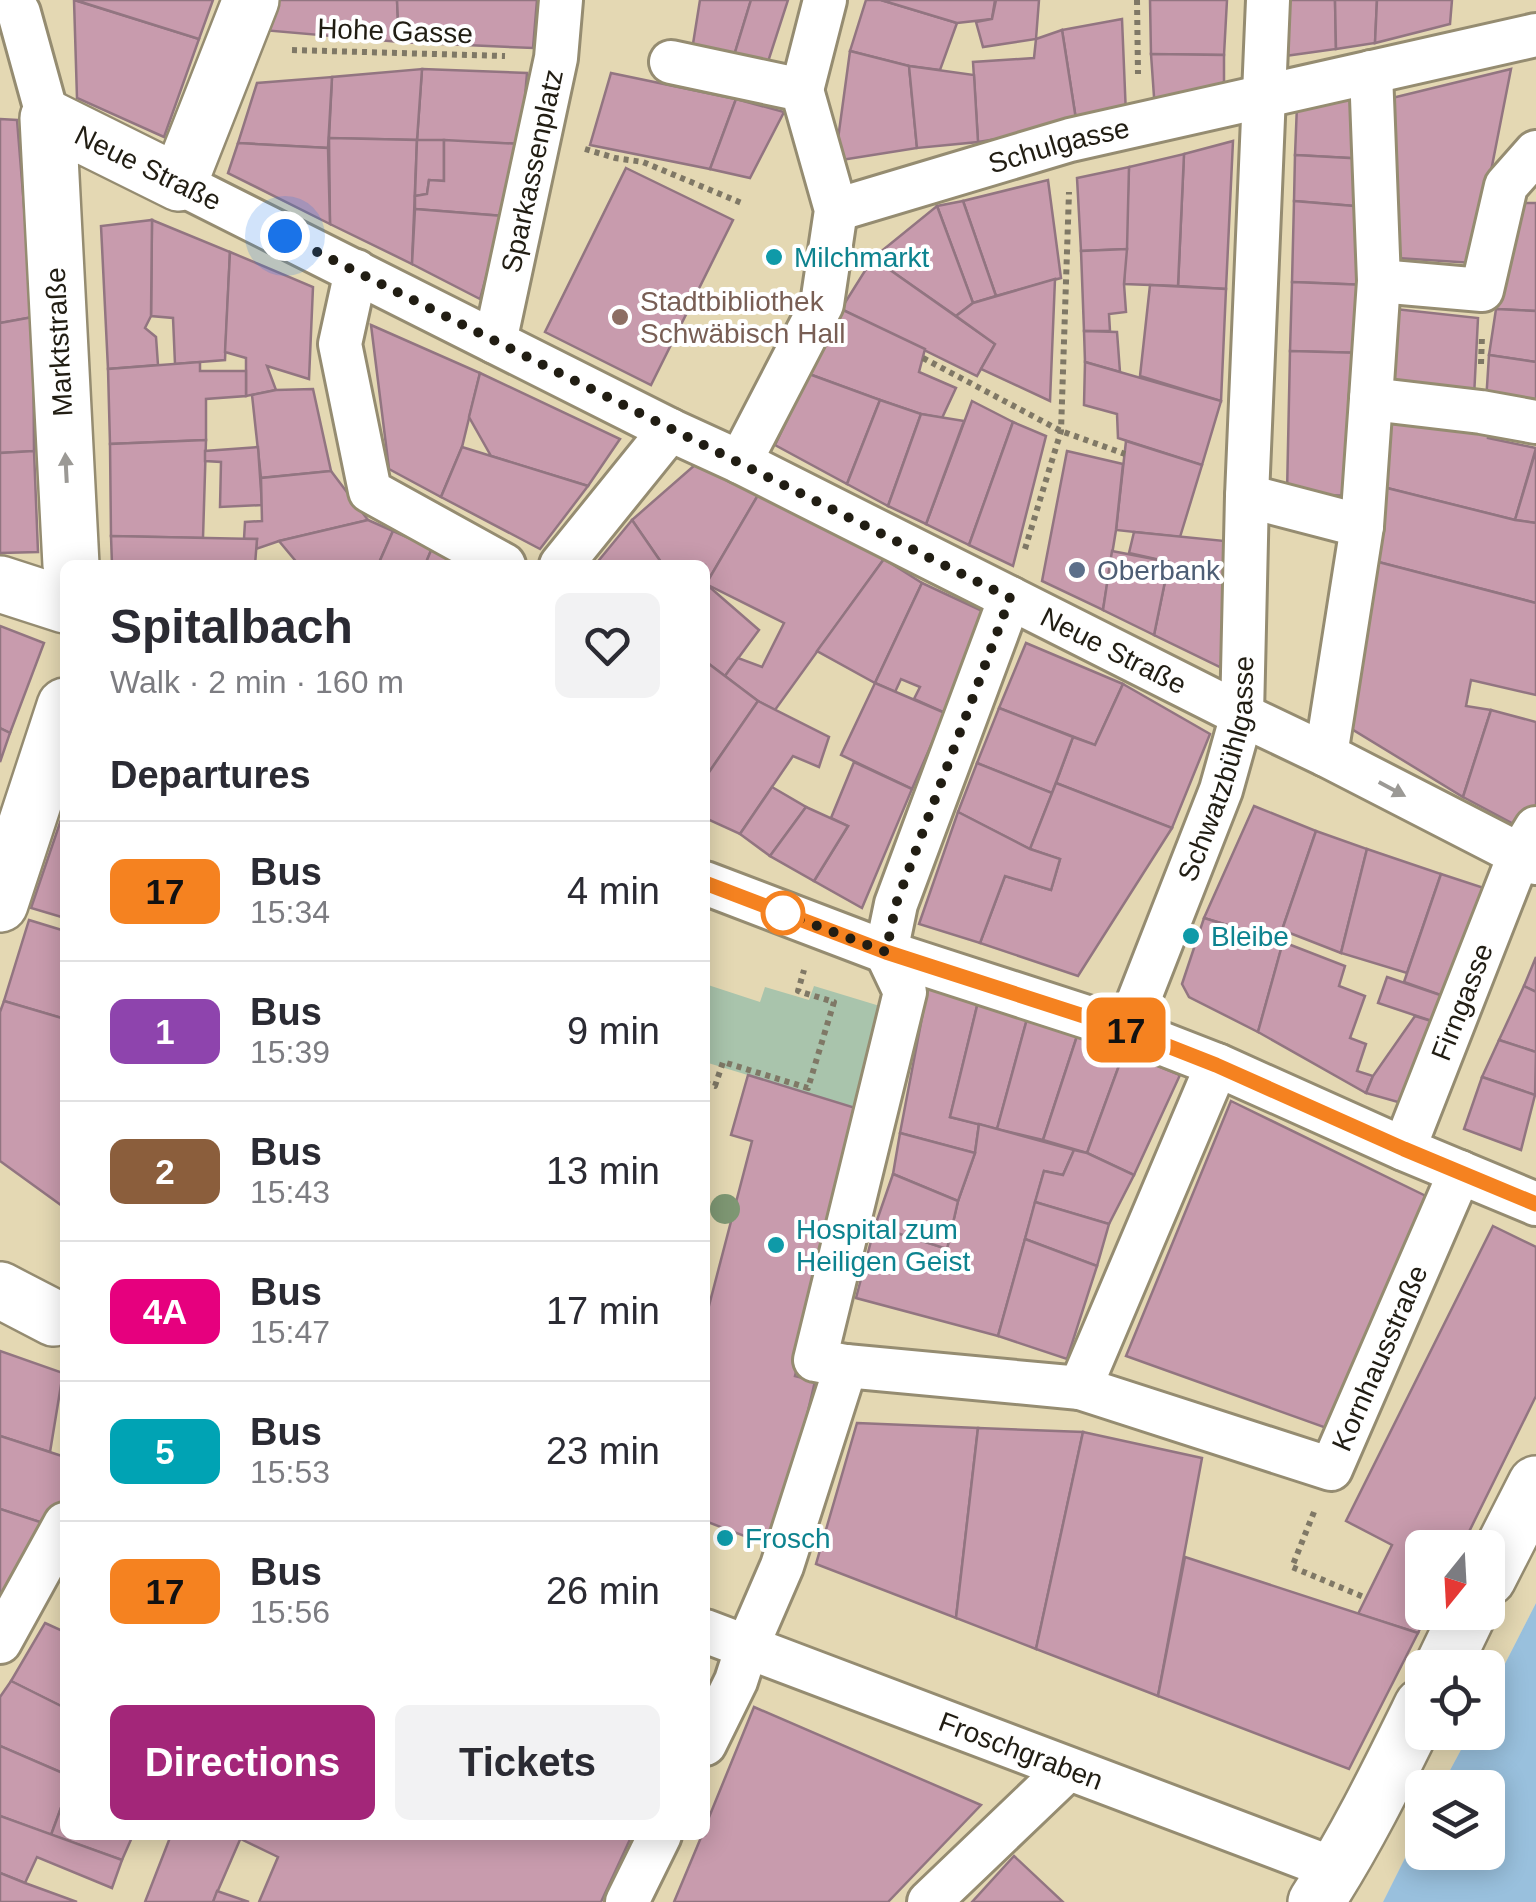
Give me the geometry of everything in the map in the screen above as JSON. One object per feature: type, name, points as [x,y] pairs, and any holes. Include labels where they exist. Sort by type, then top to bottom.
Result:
[{"type":"street","name":"Sparkassenplatz","points":[[495,342],[556,58],[561,0]]},
{"type":"street","points":[[740,462],[822,304],[836,210],[802,90],[825,0]]},
{"type":"street","name":"Schwatzbühlgasse","points":[[1127,1030],[1221,790],[1242,714],[1268,0]]},
{"type":"street","points":[[17,4],[48,118]]},
{"type":"street","points":[[180,183],[242,24]]},
{"type":"street","name":"Schulgasse","points":[[836,210],[1070,140],[1536,35]]},
{"type":"street","points":[[671,62],[802,90]]},
{"type":"street","points":[[1326,755],[1362,526],[1379,281],[1372,72]]},
{"type":"street","name":"Neue Straße","points":[[48,118],[1242,714],[1530,849]]},
{"type":"street","name":"Marktstraße","points":[[48,118],[71,560]]},
{"type":"street","points":[[1379,281],[1482,290],[1506,186],[1536,152]]},
{"type":"street","points":[[356,271],[340,344],[370,492],[495,560]]},
{"type":"street","points":[[1371,399],[1536,422]]},
{"type":"street","points":[[565,560],[670,430]]},
{"type":"street","points":[[1247,496],[1362,526]]},
{"type":"street","points":[[0,584],[60,603]]},
{"type":"street","points":[[710,1734],[736,1681],[782,1566],[846,1366],[815,1360],[904,992],[886,952],[896,904],[1010,598]]},
{"type":"street","points":[[0,904],[60,721]]},
{"type":"street","name":"Firngasse","points":[[1404,1149],[1530,849]]},
{"type":"street","points":[[710,885],[886,952],[1127,1030],[1536,1204]]},
{"type":"street","points":[[1080,1388],[1216,1065]]},
{"type":"street","name":"Kornhausstraße","points":[[846,1366],[1080,1388],[1331,1469],[1460,1172]]},
{"type":"street","points":[[0,1290],[59,1321]]},
{"type":"street","points":[[1505,1545],[1536,1484]]},
{"type":"street","points":[[0,1642],[60,1533]]},
{"type":"street","name":"Froschgraben","points":[[710,1633],[1068,1769],[1326,1886]]},
{"type":"street","points":[[1326,1886],[1405,1741]]},
{"type":"street","points":[[930,1902],[1068,1769]]},
{"type":"street","points":[[627,1902],[658,1840]]},
{"type":"path","points":[[1137,0],[1139,124]]},
{"type":"path","name":"Hohe Gasse","points":[[242,24],[556,58]]},
{"type":"path","points":[[1010,598],[1061,431],[1070,140]]},
{"type":"path","points":[[614,158],[643,162],[744,204]]},
{"type":"path","points":[[1480,412],[1482,290]]},
{"type":"path","points":[[923,358],[1061,431],[1125,454]]},
{"type":"path","points":[[710,1084],[715,1086],[723,1062],[807,1091],[834,1002],[798,990]]},
{"type":"path","points":[[1331,1469],[1292,1567],[1366,1598]]},
{"type":"shaded area","points":[[0,0],[1536,0],[1536,1603],[1505,1664],[1505,1650],[1405,1650],[1405,1750],[1461,1750],[1450,1770],[1405,1770],[1405,1858],[1383,1902],[0,1902]]},
{"type":"green space","points":[[710,986],[760,1002],[765,987],[809,1000],[814,986],[893,1010],[862,1110],[710,1064]]},
{"type":"water","points":[[1536,1603],[1536,1902],[1383,1902],[1405,1858],[1405,1870],[1505,1870],[1505,1770],[1450,1770],[1461,1750],[1505,1750],[1505,1664]]},
{"type":"building","points":[[74,0],[199,39],[164,137],[77,98]]},
{"type":"building","points":[[75,0],[213,0],[199,39]]},
{"type":"building","points":[[272,0],[397,0],[399,42],[262,30]]},
{"type":"building","points":[[397,0],[537,0],[533,48],[399,42]]},
{"type":"building","points":[[700,0],[751,0],[733,59],[692,50]]},
{"type":"building","points":[[751,0],[788,0],[766,68],[733,59]]},
{"type":"building","points":[[866,0],[881,0],[957,23],[940,70],[850,51]]},
{"type":"building","points":[[881,0],[995,0],[992,19],[957,23]]},
{"type":"building","points":[[996,0],[1039,0],[1036,39],[983,47],[976,22],[992,19]]},
{"type":"building","points":[[1150,0],[1227,0],[1224,55],[1151,54]]},
{"type":"building","points":[[1287,0],[1335,0],[1336,49],[1285,56]]},
{"type":"building","points":[[1335,0],[1377,0],[1375,43],[1336,49]]},
{"type":"building","points":[[1377,0],[1452,0],[1450,24],[1375,43]]},
{"type":"building","points":[[1122,19],[1126,115],[1077,126],[1062,30]]},
{"type":"building","points":[[1062,30],[1077,126],[978,142],[973,62],[1034,58],[1036,39]]},
{"type":"building","points":[[850,51],[909,66],[917,148],[835,161]]},
{"type":"building","points":[[1151,54],[1224,55],[1224,93],[1155,111]]},
{"type":"building","points":[[909,66],[974,75],[978,142],[917,148]]},
{"type":"building","points":[[422,69],[527,73],[521,144],[417,140]]},
{"type":"building","points":[[422,69],[417,140],[329,138],[332,77]]},
{"type":"building","points":[[1511,69],[1473,263],[1382,257],[1392,98]]},
{"type":"building","points":[[611,73],[736,99],[710,169],[590,145]]},
{"type":"building","points":[[332,77],[328,148],[238,143],[257,83]]},
{"type":"building","points":[[1365,94],[1367,159],[1295,155],[1297,105]]},
{"type":"building","points":[[736,99],[784,112],[750,178],[710,169]]},
{"type":"building","points":[[0,119],[17,120],[33,317],[0,323]]},
{"type":"building","points":[[329,138],[417,140],[412,264],[330,224]]},
{"type":"building","points":[[417,140],[444,140],[444,181],[429,180],[427,194],[415,196]]},
{"type":"building","points":[[444,140],[521,144],[503,216],[415,209],[415,196],[427,194],[429,180],[444,181]]},
{"type":"building","points":[[1233,141],[1226,289],[1178,286],[1184,154]]},
{"type":"building","points":[[238,143],[328,148],[330,224],[228,173]]},
{"type":"building","points":[[1184,154],[1178,286],[1124,284],[1129,167]]},
{"type":"building","points":[[1295,155],[1367,159],[1366,207],[1294,201]]},
{"type":"building","points":[[1129,167],[1127,249],[1081,251],[1077,178]]},
{"type":"building","points":[[626,168],[733,220],[651,385],[545,332]]},
{"type":"building","points":[[1048,180],[1061,278],[996,296],[963,201]]},
{"type":"building","points":[[963,201],[996,296],[973,303],[937,206]]},
{"type":"building","points":[[1294,201],[1366,207],[1367,285],[1292,282]]},
{"type":"building","points":[[1515,203],[1536,203],[1536,311],[1496,309]]},
{"type":"building","points":[[937,206],[973,303],[956,316],[873,258]]},
{"type":"building","points":[[415,209],[503,216],[480,299],[412,264]]},
{"type":"building","points":[[152,220],[230,252],[225,360],[175,364],[173,318],[151,316]]},
{"type":"building","points":[[152,220],[151,316],[145,328],[156,337],[158,365],[108,369],[101,226]]},
{"type":"building","points":[[1127,249],[1126,312],[1109,314],[1110,331],[1084,331],[1081,251]]},
{"type":"building","points":[[230,252],[313,287],[309,379],[267,366],[276,390],[246,396],[246,358],[225,352]]},
{"type":"building","points":[[873,258],[995,344],[977,376],[841,309]]},
{"type":"building","points":[[1055,279],[1050,401],[981,369],[995,344],[956,316],[973,303]]},
{"type":"building","points":[[1292,282],[1367,285],[1363,353],[1290,351]]},
{"type":"building","points":[[1150,285],[1226,289],[1221,401],[1140,376]]},
{"type":"building","points":[[1386,308],[1478,318],[1474,397],[1384,388]]},
{"type":"building","points":[[841,309],[925,349],[919,372],[956,388],[942,418],[809,374]]},
{"type":"building","points":[[1496,309],[1536,311],[1536,362],[1489,355]]},
{"type":"building","points":[[33,317],[34,451],[0,453],[0,323]]},
{"type":"building","points":[[371,325],[480,373],[462,447],[441,497],[389,469]]},
{"type":"building","points":[[1084,331],[1117,332],[1120,372],[1085,362]]},
{"type":"building","points":[[1290,351],[1363,353],[1356,496],[1287,494]]},
{"type":"building","points":[[1489,355],[1536,362],[1536,411],[1486,402]]},
{"type":"building","points":[[200,362],[200,371],[246,371],[246,396],[206,399],[206,440],[110,444],[108,369]]},
{"type":"building","points":[[1085,362],[1221,401],[1202,465],[1118,438],[1117,414],[1084,405]]},
{"type":"building","points":[[480,373],[620,439],[588,486],[491,456],[469,417]]},
{"type":"building","points":[[809,374],[880,400],[847,484],[775,445]]},
{"type":"building","points":[[313,389],[331,471],[261,478],[252,395]]},
{"type":"building","points":[[880,400],[921,414],[888,506],[847,484]]},
{"type":"building","points":[[972,401],[1013,422],[969,545],[926,524]]},
{"type":"building","points":[[1389,407],[1489,428],[1488,438],[1536,448],[1515,520],[1383,487]]},
{"type":"building","points":[[921,414],[964,421],[926,524],[888,506]]},
{"type":"building","points":[[1013,422],[1046,436],[1013,566],[969,545]]},
{"type":"building","points":[[206,440],[203,538],[111,536],[110,444]]},
{"type":"building","points":[[1126,441],[1202,465],[1180,537],[1116,530]]},
{"type":"building","points":[[258,447],[262,505],[220,507],[221,462],[205,461],[205,451]]},
{"type":"building","points":[[462,447],[588,486],[540,549],[441,497]]},
{"type":"building","points":[[1536,450],[1536,523],[1515,520]]},
{"type":"building","points":[[34,451],[38,552],[0,553],[0,453]]},
{"type":"building","points":[[1067,451],[1123,464],[1103,610],[1042,581]]},
{"type":"building","points":[[704,457],[761,490],[710,577],[710,560],[660,560],[632,520]]},
{"type":"building","points":[[331,471],[368,520],[256,549],[257,539],[244,539],[245,522],[262,521],[261,478]]},
{"type":"building","points":[[1383,487],[1536,523],[1536,603],[1363,558]]},
{"type":"building","points":[[761,490],[884,559],[775,710],[725,676],[738,658],[762,667],[784,623],[710,586],[710,577]]},
{"type":"building","points":[[368,520],[393,531],[380,560],[295,560],[279,541]]},
{"type":"building","points":[[632,520],[660,560],[599,560]]},
{"type":"building","points":[[393,531],[432,548],[427,560],[380,560]]},
{"type":"building","points":[[1134,532],[1235,542],[1222,668],[1154,635],[1169,562],[1129,553]]},
{"type":"building","points":[[111,536],[257,539],[255,560],[112,560]]},
{"type":"building","points":[[432,548],[457,560],[427,560]]},
{"type":"building","points":[[1112,551],[1169,562],[1154,635],[1103,610]]},
{"type":"building","points":[[1363,558],[1536,603],[1536,695],[1471,680],[1466,706],[1491,710],[1463,797],[1337,720]]},
{"type":"building","points":[[884,559],[922,583],[875,683],[817,651]]},
{"type":"building","points":[[922,583],[991,615],[945,713],[914,699],[920,687],[901,679],[895,692],[875,683]]},
{"type":"building","points":[[710,587],[759,630],[725,676],[710,665]]},
{"type":"building","points":[[0,626],[44,643],[10,733],[0,728]]},
{"type":"building","points":[[1026,643],[1123,684],[1095,745],[999,708]]},
{"type":"building","points":[[710,665],[758,701],[710,771]]},
{"type":"building","points":[[875,683],[945,713],[912,789],[841,755]]},
{"type":"building","points":[[1123,684],[1210,734],[1172,828],[1056,783],[1073,737],[1095,745]]},
{"type":"building","points":[[758,701],[829,737],[819,767],[793,756],[740,834],[710,820],[710,771]]},
{"type":"building","points":[[999,708],[1073,737],[1052,793],[977,763]]},
{"type":"building","points":[[1491,710],[1536,722],[1536,809],[1525,830],[1463,797]]},
{"type":"building","points":[[0,728],[10,733],[0,762]]},
{"type":"building","points":[[854,762],[912,789],[862,908],[814,881],[848,826],[831,818]]},
{"type":"building","points":[[977,763],[1052,793],[1030,849],[958,812]]},
{"type":"building","points":[[1056,783],[1172,828],[1078,976],[980,943],[1005,876],[1051,890],[1060,859],[1030,849]]},
{"type":"building","points":[[772,787],[806,807],[770,856],[740,834]]},
{"type":"building","points":[[1254,806],[1316,831],[1282,930],[1283,942],[1204,918]]},
{"type":"building","points":[[806,807],[848,826],[814,881],[770,856]]},
{"type":"building","points":[[958,812],[1030,849],[1060,859],[1051,890],[1005,876],[980,943],[919,924]]},
{"type":"building","points":[[60,823],[60,917],[31,908]]},
{"type":"building","points":[[1316,831],[1367,849],[1341,953],[1282,930]]},
{"type":"building","points":[[1367,849],[1441,874],[1407,973],[1341,953]]},
{"type":"building","points":[[1441,874],[1487,889],[1449,998],[1404,982]]},
{"type":"building","points":[[1204,918],[1283,942],[1258,1032],[1189,997],[1182,984]]},
{"type":"building","points":[[29,920],[60,929],[60,1018],[4,1001]]},
{"type":"building","points":[[1283,942],[1345,966],[1339,986],[1365,996],[1350,1038],[1366,1044],[1357,1071],[1373,1076],[1366,1093],[1258,1032]]},
{"type":"building","points":[[1536,957],[1536,992],[1524,986]]},
{"type":"building","points":[[1387,977],[1449,998],[1441,1024],[1378,1003]]},
{"type":"building","points":[[928,986],[978,1002],[950,1117],[979,1124],[975,1153],[900,1133]]},
{"type":"building","points":[[1524,986],[1536,992],[1536,1052],[1499,1040]]},
{"type":"building","points":[[4,1001],[60,1018],[60,1204],[0,1161],[0,1012]]},
{"type":"building","points":[[978,1002],[1027,1019],[997,1129],[950,1117]]},
{"type":"building","points":[[1415,1016],[1441,1024],[1412,1106],[1366,1093],[1373,1076]]},
{"type":"building","points":[[1027,1019],[1077,1036],[1043,1140],[997,1129]]},
{"type":"building","points":[[1077,1036],[1124,1052],[1087,1153],[1043,1140]]},
{"type":"building","points":[[1499,1040],[1536,1052],[1535,1095],[1482,1077]]},
{"type":"building","points":[[1124,1052],[1180,1075],[1134,1175],[1087,1153]]},
{"type":"building","name":"Hospital zum Heiligen Geist","points":[[748,1075],[862,1110],[795,1376],[815,1381],[776,1548],[710,1523],[710,1302],[752,1141],[731,1135]]},
{"type":"building","points":[[1482,1077],[1535,1095],[1521,1150],[1464,1129]]},
{"type":"building","points":[[1231,1101],[1430,1198],[1332,1430],[1126,1356]]},
{"type":"building","points":[[979,1124],[1074,1150],[1063,1175],[1044,1171],[998,1336],[856,1298],[875,1226],[947,1249],[975,1153]]},
{"type":"building","points":[[900,1133],[975,1153],[958,1201],[893,1174]]},
{"type":"building","points":[[1074,1150],[1134,1175],[1109,1224],[1035,1202],[1044,1171],[1063,1175]]},
{"type":"building","points":[[893,1174],[958,1201],[947,1249],[875,1226]]},
{"type":"building","points":[[1035,1202],[1109,1224],[1097,1266],[1025,1239]]},
{"type":"building","points":[[1493,1226],[1536,1247],[1536,1396],[1470,1530],[1405,1530],[1405,1629],[1358,1614],[1392,1545],[1346,1521]]},
{"type":"building","points":[[1025,1239],[1097,1266],[1067,1359],[998,1336]]},
{"type":"building","points":[[0,1351],[60,1372],[50,1452],[0,1436]]},
{"type":"building","points":[[857,1423],[978,1428],[956,1618],[816,1564]]},
{"type":"building","points":[[978,1428],[1083,1432],[1036,1649],[956,1618]]},
{"type":"building","points":[[1083,1432],[1202,1458],[1158,1696],[1036,1649]]},
{"type":"building","points":[[0,1436],[60,1455],[60,1511],[55,1527],[0,1509]]},
{"type":"building","points":[[0,1509],[43,1523],[18,1602],[0,1596]]},
{"type":"building","points":[[1185,1557],[1418,1633],[1409,1650],[1405,1650],[1405,1659],[1349,1769],[1158,1696]]},
{"type":"building","points":[[45,1623],[60,1630],[60,1706],[11,1681]]},
{"type":"building","points":[[11,1681],[60,1706],[60,1772],[0,1746],[0,1697]]},
{"type":"building","points":[[754,1707],[981,1805],[888,1902],[674,1902],[700,1840],[710,1840],[710,1815]]},
{"type":"building","points":[[0,1746],[60,1772],[60,1811],[51,1835],[0,1816]]},
{"type":"building","points":[[60,1811],[60,1838],[51,1835]]},
{"type":"building","points":[[0,1816],[122,1860],[112,1888],[37,1857],[25,1883],[0,1873]]},
{"type":"building","points":[[65,1840],[131,1840],[122,1860]]},
{"type":"building","points":[[169,1840],[240,1840],[213,1902],[145,1902]]},
{"type":"building","points":[[243,1840],[630,1840],[601,1902],[259,1902],[278,1857]]},
{"type":"building","points":[[1014,1856],[1063,1902],[972,1902]]},
{"type":"building","points":[[0,1873],[25,1883],[77,1902],[0,1902]]},
{"type":"building","points":[[217,1891],[249,1902],[213,1902]]},
{"type":"bus line","name":"17","points":[[710,885],[886,952],[1127,1030],[1536,1204]]},
{"type":"place","name":"Milchmarkt","points":[[774,257]]},
{"type":"place","name":"Stadtbibliothek Schwäbisch Hall","points":[[620,317]]},
{"type":"place","name":"Oberbank","points":[[1077,570]]},
{"type":"place","name":"Bleibe","points":[[1191,936]]},
{"type":"place","name":"Hospital zum Heiligen Geist","points":[[776,1245]]},
{"type":"place","name":"Frosch","points":[[725,1538]]},
{"type":"route","points":[[285,236],[1010,598],[896,904],[886,952],[778,911],[783,913]]}]
